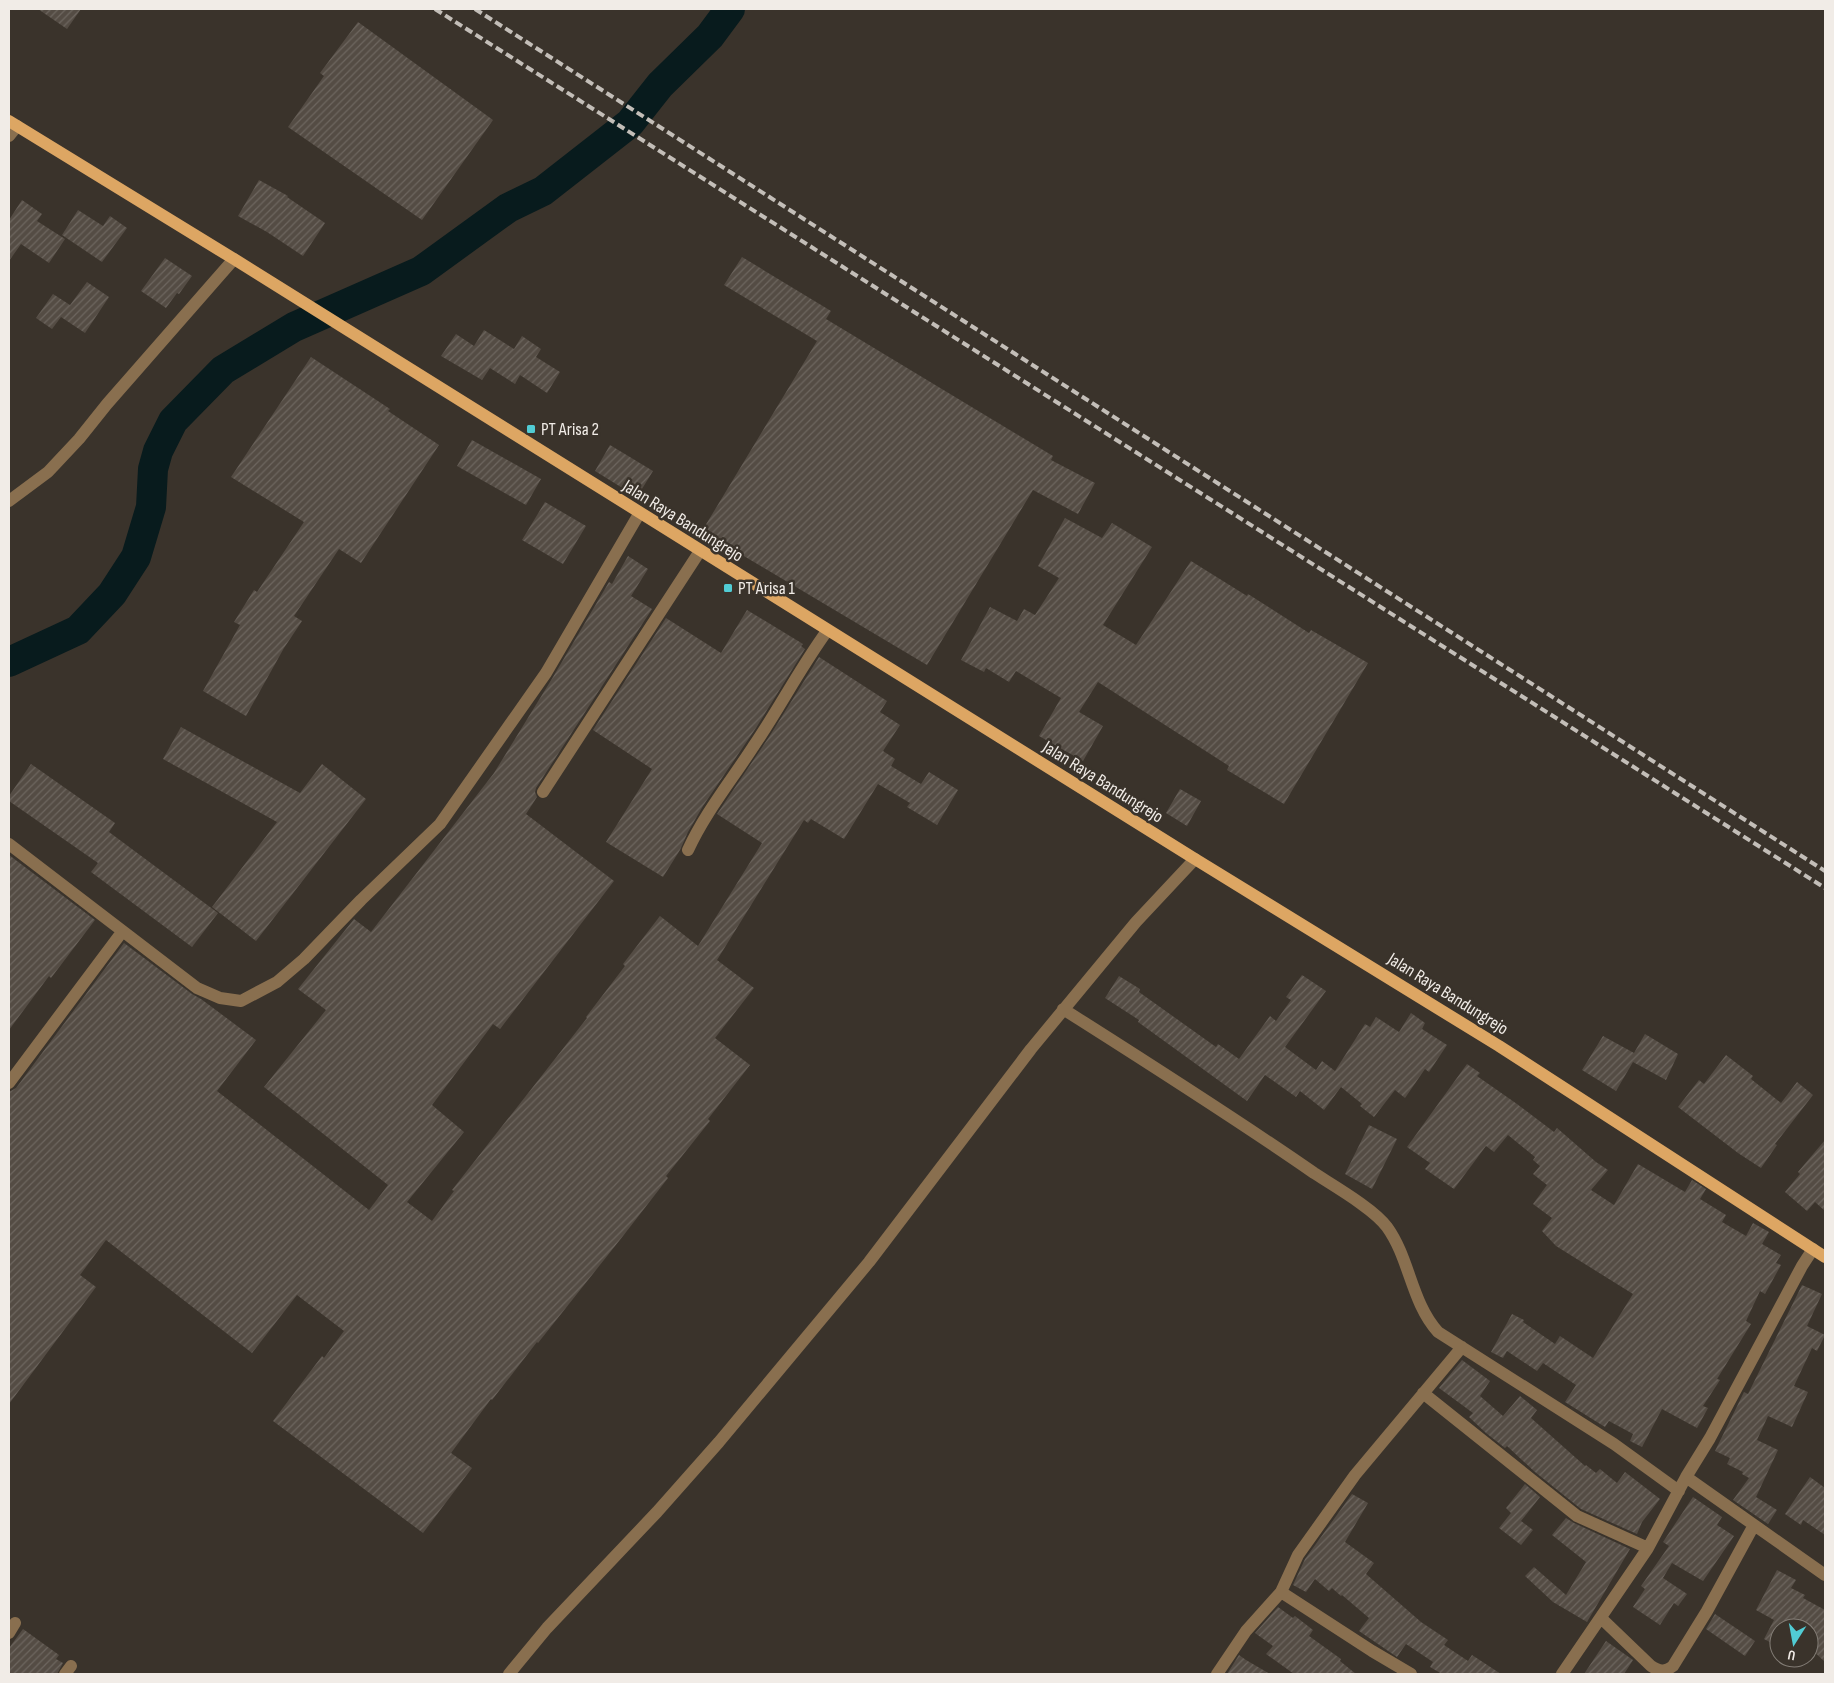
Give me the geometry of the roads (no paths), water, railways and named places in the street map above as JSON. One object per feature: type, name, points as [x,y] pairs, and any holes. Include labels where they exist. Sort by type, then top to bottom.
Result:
[{"type":"main road","name":"Jalan Raya Bandungrejo","points":[[12,128],[234,260],[1195,860],[1499,1046],[1825,1257]]},
{"type":"street","points":[[9,501],[48,472],[80,440],[107,404],[234,260]]},
{"type":"street","points":[[9,844],[197,988],[220,998],[241,1001],[277,982],[304,959],[361,900],[440,824],[546,673],[639,514]]},
{"type":"street","points":[[544,792],[700,551]]},
{"type":"street","points":[[688,850],[712,808],[827,631]]},
{"type":"street","points":[[509,1674],[547,1628],[657,1512],[837,1301],[869,1262],[1006,1080],[1063,1009],[1136,922],[1195,860]]},
{"type":"street","points":[[9,1083],[122,932]]},
{"type":"street","points":[[1063,1009],[1268,1141],[1371,1211],[1387,1226],[1396,1243],[1427,1320],[1438,1332],[1614,1444],[1679,1491]]},
{"type":"street","points":[[1562,1674],[1648,1548],[1813,1249]]},
{"type":"street","points":[[1217,1674],[1246,1631],[1281,1592],[1298,1554],[1355,1475],[1462,1347]]},
{"type":"street","points":[[1423,1393],[1577,1516],[1648,1548]]},
{"type":"street","points":[[1686,1477],[1825,1575]]},
{"type":"street","points":[[1601,1618],[1651,1666],[1658,1671],[1667,1671],[1673,1666],[1708,1611],[1754,1525]]},
{"type":"street","points":[[1281,1592],[1411,1674]]},
{"type":"waterway","points":[[9,662],[78,630],[112,594],[136,557],[151,507],[153,469],[158,451],[173,421],[223,370],[294,327],[421,271],[508,208],[543,191],[630,123],[660,85],[710,36],[730,9]]},
{"type":"railway","points":[[435,9],[1825,888]]},
{"type":"railway","points":[[475,9],[1825,871]]},
{"type":"place","name":"PT Arisa 2","points":[[531,429]]},
{"type":"place","name":"PT Arisa 1","points":[[728,588]]}]
